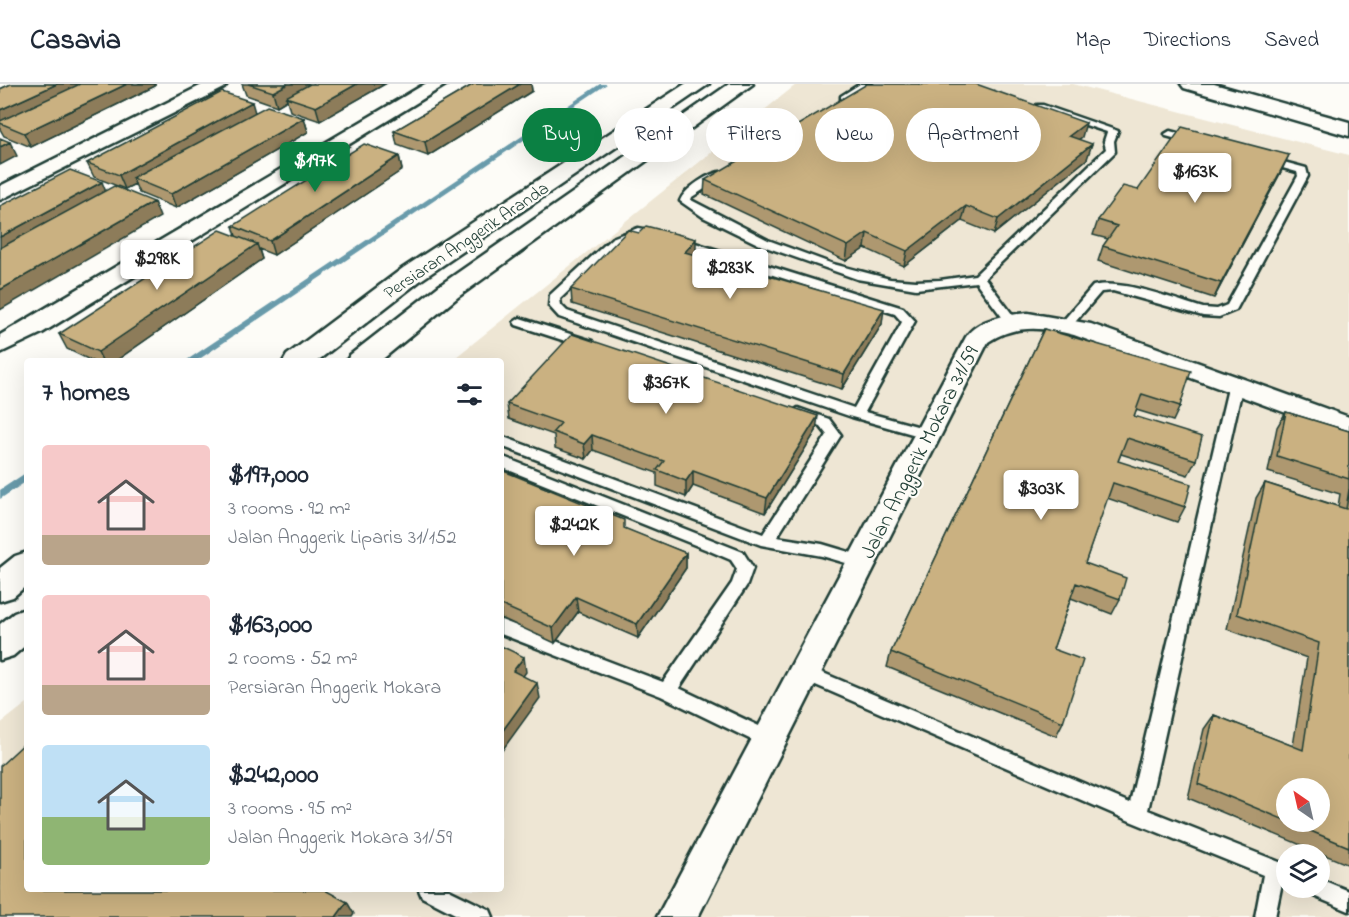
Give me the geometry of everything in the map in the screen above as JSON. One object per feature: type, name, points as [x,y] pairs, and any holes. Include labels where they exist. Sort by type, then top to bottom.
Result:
[{"type":"main road","name":"Persiaran Anggerik Aranda","points":[[302,358],[412,274],[699,84]]},
{"type":"main road","name":"Persiaran Anggerik Aranda","points":[[365,358],[449,291],[743,84]]},
{"type":"main road","points":[[1191,84],[1349,129]]},
{"type":"main road","points":[[1238,84],[1349,114]]},
{"type":"main road","points":[[0,587],[24,568]]},
{"type":"main road","points":[[0,645],[24,626]]},
{"type":"street","points":[[0,194],[218,84]]},
{"type":"street","points":[[0,345],[33,328],[438,84]]},
{"type":"street","name":"Jalan Anggerik Mokara 31/59","points":[[677,917],[803,672],[930,434],[978,337],[990,328],[1006,321],[1050,321],[1066,325],[1236,384],[1349,428]]},
{"type":"lane","points":[[837,103],[867,84]]},
{"type":"lane","points":[[727,171],[687,195],[685,201],[767,243],[847,274],[915,285],[980,278],[1111,150],[1109,141],[1113,131],[1026,102]]},
{"type":"lane","points":[[1170,134],[1203,143]]},
{"type":"lane","points":[[1066,325],[1097,289],[1113,287],[1203,312],[1219,313],[1232,307],[1303,176],[1302,170],[1258,158]]},
{"type":"lane","points":[[857,414],[909,321],[898,311],[656,234],[638,231],[616,240],[554,298],[555,306],[563,314],[857,414],[930,434]]},
{"type":"lane","points":[[980,278],[1012,322]]},
{"type":"lane","points":[[520,322],[598,347]]},
{"type":"lane","points":[[1137,815],[1236,384]]},
{"type":"lane","points":[[766,541],[834,435],[832,428],[822,421],[789,410]]},
{"type":"lane","points":[[504,442],[766,541],[822,550],[863,562]]},
{"type":"lane","points":[[504,462],[726,551],[737,556],[746,568],[739,585],[667,691]]},
{"type":"lane","points":[[504,628],[667,691],[770,740]]},
{"type":"lane","points":[[803,672],[1137,815],[1276,871]]},
{"type":"lane","points":[[1265,917],[1276,885]]},
{"type":"lane","points":[[433,892],[483,917]]},
{"type":"lane","points":[[1330,893],[1349,901]]},
{"type":"shaded area","points":[[797,84],[1073,84],[1349,155],[1349,917],[0,917],[0,724],[24,705],[24,892],[504,892],[504,358],[455,358],[706,157],[706,162],[803,162],[803,108],[767,108]]},
{"type":"building","points":[[11,84],[57,84],[0,110],[0,89]]},
{"type":"building","points":[[80,84],[127,84],[24,133],[0,123],[0,121]]},
{"type":"building","points":[[248,84],[288,84],[273,92]]},
{"type":"building","points":[[310,84],[357,84],[316,107],[286,97]]},
{"type":"building","points":[[474,84],[520,84],[425,142],[394,131]]},
{"type":"building","points":[[867,84],[976,84],[1086,123],[1069,136],[1092,144],[998,219],[966,206],[907,251],[867,233],[848,246],[705,180],[735,162],[803,162],[803,122],[815,115],[815,162],[894,162],[894,108],[826,108]]},
{"type":"building","points":[[222,92],[252,102],[119,175],[87,163]]},
{"type":"building","points":[[267,106],[304,118],[171,194],[132,178]]},
{"type":"building","points":[[1182,127],[1289,155],[1221,283],[1103,246],[1117,226],[1098,220],[1123,186],[1138,190]]},
{"type":"building","points":[[0,138],[10,142],[0,147]]},
{"type":"building","points":[[364,144],[399,156],[270,241],[233,226]]},
{"type":"building","points":[[70,170],[102,182],[0,237],[0,206]]},
{"type":"building","points":[[114,186],[154,202],[0,290],[0,248]]},
{"type":"building","points":[[646,226],[696,239],[685,252],[884,309],[844,374],[571,289],[628,230],[639,233]]},
{"type":"building","points":[[220,230],[257,244],[98,352],[59,334]]},
{"type":"building","points":[[1044,329],[1191,371],[1180,406],[1142,394],[1134,416],[1202,437],[1196,460],[1127,438],[1118,461],[1191,484],[1185,507],[1113,483],[1085,563],[1126,578],[1120,599],[1076,583],[1053,649],[1083,660],[1063,722],[891,652]]},
{"type":"building","points":[[572,334],[818,416],[767,498],[693,471],[686,481],[657,470],[664,461],[592,435],[584,444],[553,432],[561,423],[507,404]]},
{"type":"building","points":[[1286,412],[1349,431],[1349,479],[1277,456]]},
{"type":"building","points":[[504,471],[624,520],[624,528],[686,553],[637,624],[576,597],[553,628],[504,606]]},
{"type":"building","points":[[1265,483],[1346,509],[1349,489],[1349,847],[1313,832],[1330,832],[1330,778],[1276,778],[1276,816],[1198,784],[1214,715],[1303,750],[1319,643],[1237,614]]},
{"type":"building","points":[[504,647],[524,657],[513,671],[537,683],[504,729]]},
{"type":"building","points":[[24,744],[24,892],[329,892],[347,902],[336,917],[0,917],[0,766]]},
{"type":"waterway","points":[[194,358],[604,84]]},
{"type":"waterway","points":[[0,495],[24,478]]}]
